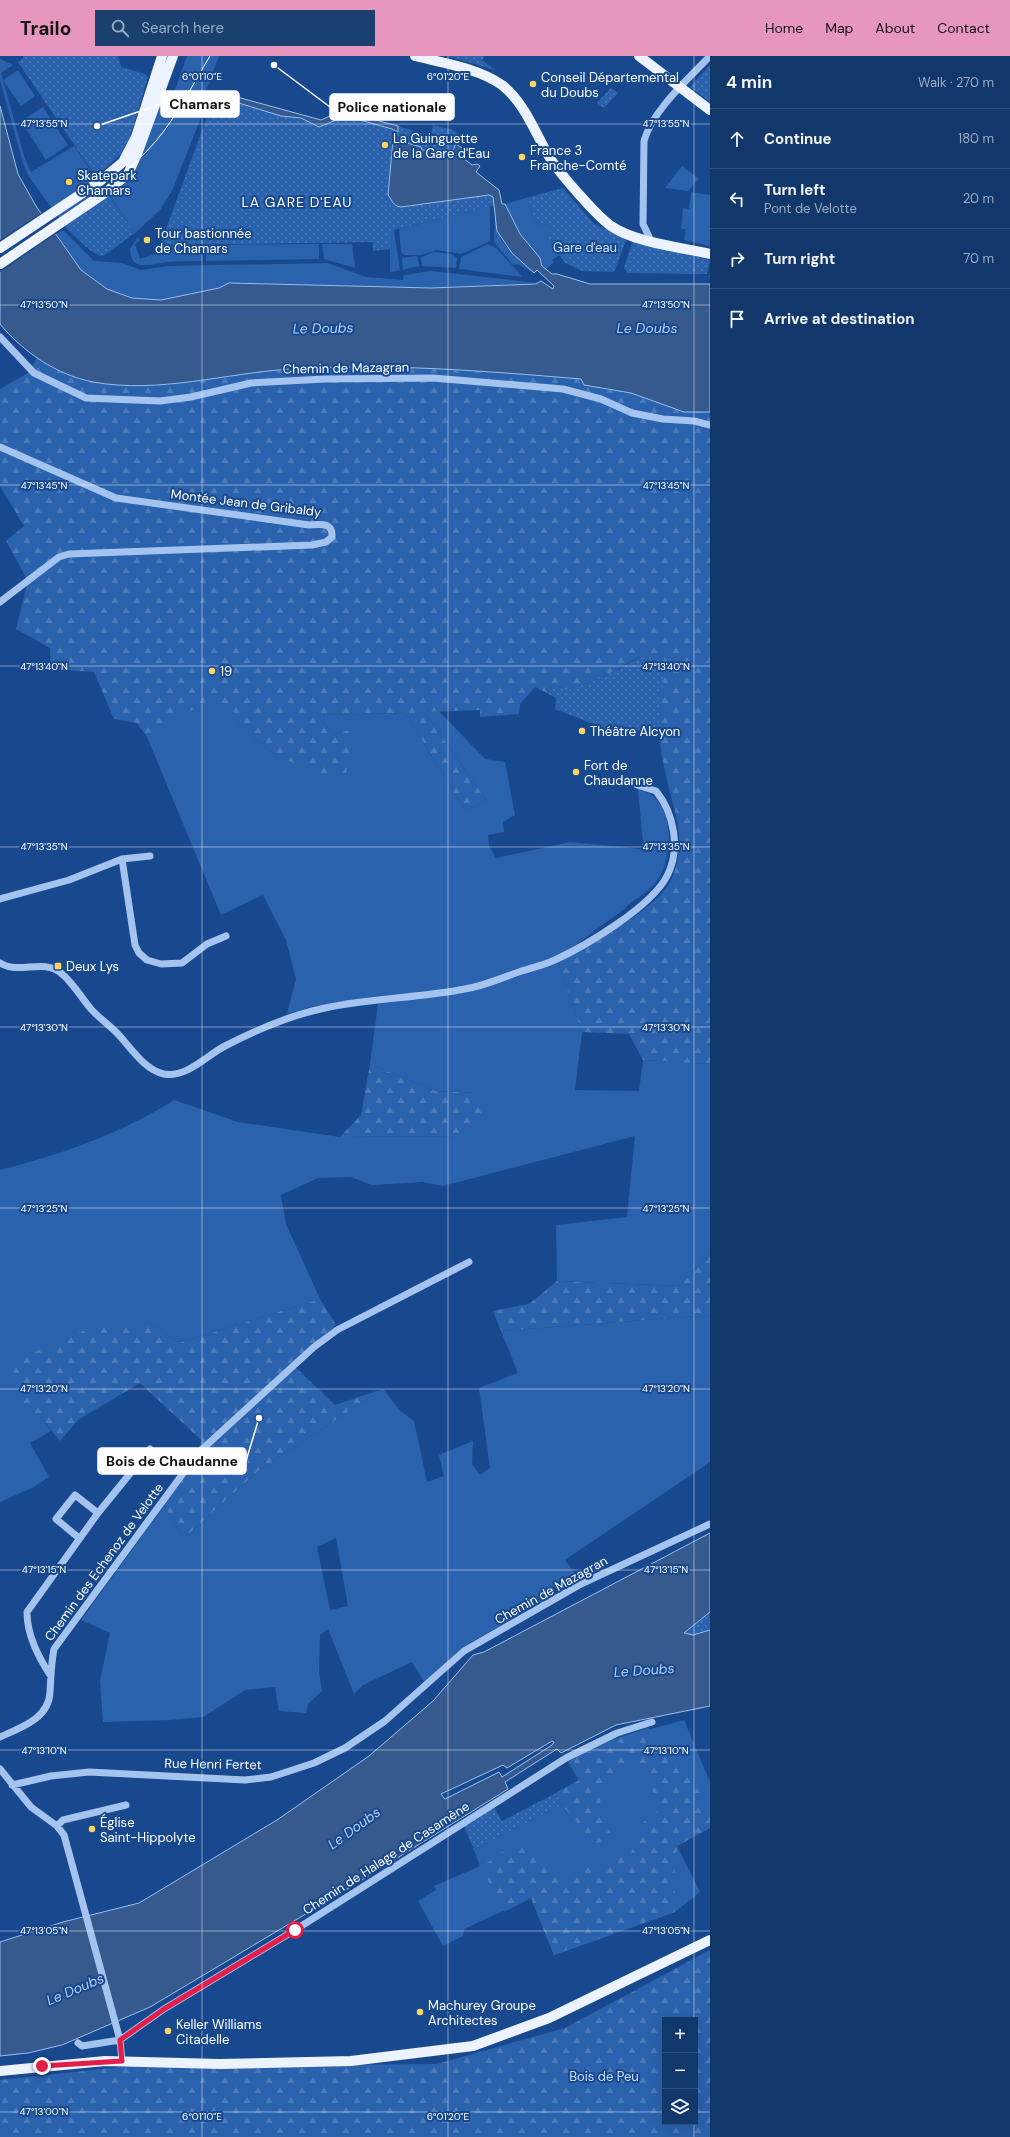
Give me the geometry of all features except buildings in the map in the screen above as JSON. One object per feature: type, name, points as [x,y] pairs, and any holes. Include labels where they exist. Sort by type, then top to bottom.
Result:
[{"type":"main road","points":[[0,248],[99,182],[122,162],[130,152],[162,56]]},
{"type":"main road","points":[[0,264],[106,192],[122,179],[132,167],[173,56]]},
{"type":"main road","points":[[415,56],[477,73],[502,85],[517,100],[554,163],[599,215],[615,228],[651,241],[710,254]]},
{"type":"main road","points":[[639,56],[710,110]]},
{"type":"main road","points":[[0,2071],[105,2061],[220,2064],[351,2061],[473,2046],[549,2018],[710,1940]]},
{"type":"street","points":[[651,241],[643,224],[644,141],[653,119],[710,56]]},
{"type":"street","name":"Chemin de Mazagran","points":[[0,337],[34,373],[86,398],[160,401],[191,397],[251,383],[325,379],[433,378],[563,389],[601,398],[632,413],[663,419],[694,421],[710,425]]},
{"type":"street","name":"Montée Jean de Gribaldy","points":[[0,447],[116,498],[309,525],[325,524],[333,531],[332,537],[326,542],[312,545],[69,554],[59,557],[0,602]]},
{"type":"street","points":[[0,964],[12,968],[44,966],[58,970],[102,1020],[114,1030],[148,1066],[157,1072],[174,1074],[186,1070],[224,1046],[311,1011],[374,999],[466,989],[555,960],[606,931],[636,910],[648,898],[667,877],[672,865],[674,834],[671,816],[656,791],[637,785]]},
{"type":"street","points":[[0,899],[69,880],[122,859],[150,856]]},
{"type":"street","points":[[122,859],[134,945],[139,953],[147,960],[161,964],[182,964],[207,944],[226,936]]},
{"type":"street","name":"Chemin des Echenoz de Velotte","points":[[0,1737],[30,1724],[46,1708],[50,1694],[50,1674],[54,1649],[198,1453],[314,1347],[337,1330],[469,1262]]},
{"type":"street","points":[[50,1674],[38,1655],[27,1623],[27,1612],[79,1538],[150,1449]]},
{"type":"street","points":[[79,1538],[56,1519],[75,1495],[98,1513]]},
{"type":"street","name":"Chemin de Mazagran","points":[[416,1695],[464,1651],[581,1584],[710,1524]]},
{"type":"street","name":"Rue Henri Fertet","points":[[12,1785],[51,1776],[89,1772],[245,1780],[271,1777],[314,1763],[345,1748],[385,1721],[416,1695]]},
{"type":"street","name":"Chemin de Halage de Casamène","points":[[120,2040],[164,2009],[295,1930],[566,1758],[617,1733],[652,1722]]},
{"type":"street","points":[[0,1769],[31,1807],[58,1826],[64,1835],[118,2030],[122,2061]]},
{"type":"street","points":[[58,1826],[63,1820],[126,1805]]},
{"type":"street","points":[[78,2043],[82,2046],[88,2046],[120,2040]]},
{"type":"green space","points":[[23,56],[118,56],[121,67],[145,74],[148,77],[130,137],[123,152],[96,177],[18,62],[23,58]]},
{"type":"green space","points":[[187,56],[219,56],[203,98],[175,90]]},
{"type":"green space","points":[[447,56],[485,56],[482,60],[495,70]]},
{"type":"green space","name":"Skatepark Chamars","points":[[0,59],[13,65],[1,73],[24,156],[31,172],[74,146],[103,188],[63,214],[87,248],[67,229],[29,177],[23,163],[0,80]]},
{"type":"green space","points":[[710,65],[710,102],[690,87]]},
{"type":"green space","points":[[18,70],[35,96],[21,106],[3,80]]},
{"type":"green space","points":[[611,88],[618,93],[604,108],[597,103]]},
{"type":"green space","points":[[163,93],[206,105],[172,191],[160,210],[135,233],[110,197],[134,175]]},
{"type":"green space","points":[[231,100],[265,111],[301,118],[316,126],[346,116],[393,130],[398,126],[430,136],[433,125],[453,130],[460,135],[453,150],[422,150],[392,142],[388,194],[394,203],[401,207],[489,195],[493,197],[495,205],[390,231],[390,249],[373,251],[373,242],[160,245],[211,106],[221,109],[224,101],[230,102]]},
{"type":"green space","points":[[43,107],[68,145],[46,160],[21,121]]},
{"type":"green space","points":[[682,166],[699,179],[688,191],[665,188]]},
{"type":"green space","points":[[103,188],[135,233],[103,256],[91,251],[85,246],[63,214]]},
{"type":"green space","name":"Gare d'eau","points":[[563,188],[594,224],[627,238],[614,272],[582,271],[565,263],[550,241],[548,236],[551,229],[548,223],[544,226],[537,223],[526,198]]},
{"type":"green space","points":[[691,192],[710,195],[710,246],[684,240],[686,229],[681,229],[683,208],[689,209]]},
{"type":"green space","points":[[526,198],[537,223],[544,226],[548,223],[551,229],[549,233],[550,240],[560,255],[552,260],[554,262],[546,269],[520,234],[505,204]]},
{"type":"green space","points":[[490,206],[490,241],[461,254],[437,250],[421,255],[404,255],[401,252],[399,229]]},
{"type":"green space","points":[[495,206],[497,229],[500,237],[510,251],[534,273],[517,264],[513,265],[494,242]]},
{"type":"green space","points":[[63,230],[94,261],[122,263],[141,270],[168,266],[327,263],[366,277],[403,280],[404,275],[431,271],[538,283],[431,288],[229,283],[219,288],[161,300],[132,298],[107,289],[81,270],[56,234]]},
{"type":"green space","points":[[394,230],[400,270],[390,272],[390,231]]},
{"type":"green space","points":[[138,237],[140,240],[135,244],[140,259],[155,254],[155,247],[202,245],[202,261],[180,261],[149,265],[138,264],[131,257],[130,249]]},
{"type":"green space","points":[[633,240],[710,260],[707,274],[627,273],[624,267]]},
{"type":"green space","points":[[319,244],[319,259],[206,261],[206,245]]},
{"type":"green space","points":[[322,244],[352,244],[355,268],[324,259]]},
{"type":"green space","points":[[488,244],[496,248],[523,277],[459,269],[461,257]]},
{"type":"green space","points":[[434,252],[452,254],[457,258],[456,268],[422,266],[421,257]]},
{"type":"green space","points":[[417,256],[419,266],[403,270],[402,258]]},
{"type":"green space","points":[[37,358],[78,377],[92,381],[133,386],[175,384],[279,369],[301,368],[415,368],[548,376],[581,379],[584,385],[631,393],[684,412],[710,412],[710,1064],[643,1060],[629,1034],[582,1032],[558,963],[602,938],[650,905],[670,882],[676,867],[679,851],[679,835],[677,820],[664,768],[659,728],[660,691],[663,667],[639,657],[601,678],[567,690],[552,685],[547,693],[535,687],[520,704],[519,714],[480,717],[480,710],[425,712],[486,800],[466,811],[405,713],[317,715],[333,735],[352,729],[345,781],[277,757],[237,723],[232,708],[209,700],[147,737],[137,723],[114,719],[94,672],[51,669],[50,648],[16,629],[28,581],[6,541],[24,526],[0,486],[0,389],[28,373]]},
{"type":"green space","points":[[644,655],[652,657],[664,667],[658,736],[625,727],[619,734],[555,709],[556,698],[547,693],[552,685],[567,690],[601,678]]},
{"type":"green space","points":[[209,699],[233,708],[237,723],[277,757],[352,729],[333,735],[317,715],[405,713],[466,811],[486,800],[425,712],[439,711],[485,759],[505,762],[515,815],[503,822],[504,832],[488,835],[489,846],[496,858],[570,842],[641,849],[643,843],[638,789],[649,793],[654,797],[665,815],[669,836],[667,859],[659,878],[647,892],[555,960],[466,989],[378,996],[314,1006],[287,1014],[296,979],[286,940],[263,895],[221,915],[147,737]]},
{"type":"green space","points":[[558,963],[582,1032],[575,1090],[639,1091],[643,1060],[710,1064],[710,1254],[679,1286],[557,1281],[556,1225],[627,1217],[635,1136],[443,1186],[423,1182],[372,1185],[351,1177],[318,1178],[281,1195],[286,1224],[320,1299],[179,1343],[149,1322],[38,1414],[51,1431],[30,1443],[49,1477],[34,1487],[0,1502],[0,1170],[44,1158],[90,1142],[155,1112],[174,1100],[238,1122],[340,1137],[460,1136],[479,1093],[435,1091],[370,1064],[378,1004],[470,992]]},
{"type":"green space","points":[[370,1064],[435,1091],[479,1093],[482,1121],[460,1136],[340,1137],[361,1115]]},
{"type":"green space","points":[[710,1254],[710,1315],[501,1331],[493,1311],[529,1304],[557,1281],[679,1286]]},
{"type":"green space","points":[[320,1299],[336,1325],[292,1364],[335,1405],[383,1389],[258,1471],[184,1538],[164,1506],[202,1441],[140,1383],[78,1420],[60,1441],[38,1414],[24,1415],[11,1362],[92,1327],[149,1322],[179,1343]]},
{"type":"green space","points":[[710,1315],[710,1462],[565,1560],[576,1575],[545,1592],[543,1601],[463,1647],[424,1682],[412,1662],[363,1685],[354,1694],[328,1629],[320,1635],[319,1671],[322,1691],[308,1704],[306,1713],[279,1711],[275,1687],[245,1690],[203,1717],[170,1720],[103,1722],[100,1681],[110,1633],[81,1620],[164,1506],[184,1538],[258,1471],[383,1389],[400,1411],[414,1421],[427,1482],[444,1476],[439,1455],[473,1441],[472,1464],[480,1475],[490,1468],[479,1388],[518,1373],[501,1331]],"holes":[[[336,1538],[348,1606],[330,1610],[317,1547]]]},
{"type":"green space","points":[[710,1612],[710,1630],[693,1635],[684,1633]]},
{"type":"green space","points":[[684,1720],[710,1782],[710,1828],[677,1846],[700,1892],[675,1912],[554,1955],[531,1898],[464,1929],[463,1936],[443,1946],[418,1901],[436,1890],[434,1886],[480,1866],[474,1850],[562,1805],[556,1793],[579,1780],[568,1762],[614,1739]]},
{"type":"green space","points":[[648,1728],[692,1780],[710,1810],[710,1828],[677,1846],[674,1877],[675,1912],[554,1955],[531,1898],[504,1912],[481,1867],[519,1840],[564,1876],[631,1853],[644,1822],[660,1809],[640,1762],[626,1761],[603,1784],[599,1810],[610,1832],[605,1842],[589,1843],[577,1822],[562,1805],[556,1793],[579,1780],[568,1762],[577,1756],[617,1738]]},
{"type":"green space","points":[[556,1793],[562,1805],[474,1850],[464,1826],[494,1807],[502,1821]]},
{"type":"green space","name":"Bois de Peu","points":[[710,1950],[710,2137],[0,2137],[0,2080],[128,2066],[437,2064],[565,2028]]},
{"type":"water","points":[[226,94],[321,120],[341,111],[398,126],[398,132],[346,116],[319,127],[301,118],[281,116],[232,101],[224,101]]},
{"type":"water","name":"Le Doubs","points":[[0,106],[18,174],[36,206],[81,270],[107,289],[132,298],[161,300],[219,288],[229,283],[431,288],[536,284],[541,281],[553,289],[554,286],[537,270],[534,273],[512,253],[497,231],[493,197],[489,195],[401,207],[396,205],[388,195],[393,139],[421,147],[422,150],[453,150],[456,144],[465,150],[462,157],[472,165],[477,164],[480,166],[476,172],[499,190],[502,204],[505,204],[520,234],[540,258],[542,266],[552,274],[557,274],[590,284],[710,284],[710,412],[684,412],[631,393],[584,385],[581,379],[472,371],[400,367],[327,367],[266,371],[192,382],[143,386],[93,382],[67,374],[30,353],[0,324]]},
{"type":"water","name":"Le Doubs","points":[[710,1533],[710,1612],[684,1633],[693,1635],[710,1630],[710,1706],[616,1725],[561,1753],[557,1749],[505,1782],[508,1789],[341,1893],[150,2007],[62,2045],[28,2053],[0,2056],[0,1942],[63,1922],[139,1903],[277,1820],[369,1756],[433,1701],[473,1655],[484,1652]],"holes":[[[552,1741],[554,1742],[552,1745],[502,1777],[499,1772],[445,1799],[441,1794],[503,1765],[507,1768]]]},
{"type":"pier","points":[[43,212],[57,233],[0,272],[0,240]]},
{"type":"tram line","points":[[0,259],[82,205],[139,159],[156,141],[171,121],[210,56]]},
{"type":"place","name":"Police nationale","points":[[274,65]]},
{"type":"place","name":"Conseil Départemental du Doubs","points":[[533,84]]},
{"type":"place","name":"Chamars","points":[[97,126]]},
{"type":"place","name":"La Guinguette de la Gare d'Eau","points":[[385,145]]},
{"type":"place","name":"France 3 Franche-Comté","points":[[522,157]]},
{"type":"place","name":"Skatepark Chamars","points":[[69,182]]},
{"type":"place","name":"Tour bastionnée de Chamars","points":[[147,240]]},
{"type":"place","name":"19","points":[[212,671]]},
{"type":"place","name":"Théâtre Alcyon","points":[[582,731]]},
{"type":"place","name":"Fort de Chaudanne","points":[[576,772]]},
{"type":"place","name":"Deux Lys","points":[[58,966]]},
{"type":"place","name":"Bois de Chaudanne","points":[[259,1418]]},
{"type":"place","name":"Église Saint-Hippolyte","points":[[92,1829]]},
{"type":"place","name":"Machurey Groupe Architectes","points":[[420,2012]]},
{"type":"place","name":"Keller Williams Citadelle","points":[[168,2031]]},
{"type":"district","name":"LA GARE D'EAU","points":[[297,202]]},
{"type":"route","points":[[42,2066],[122,2061],[120,2040],[164,2009],[295,1930]]}]
